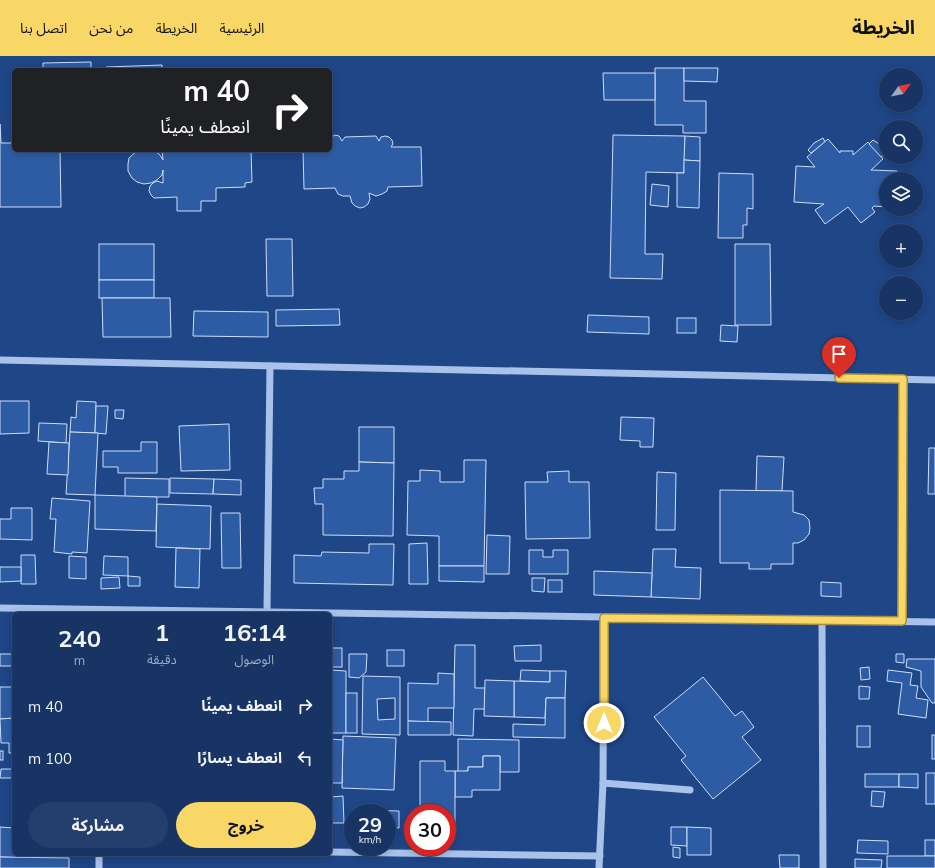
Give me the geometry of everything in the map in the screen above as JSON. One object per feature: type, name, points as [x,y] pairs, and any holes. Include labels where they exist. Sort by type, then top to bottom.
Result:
[{"type":"street","points":[[0,360],[935,380]]},
{"type":"street","points":[[267,611],[270,366]]},
{"type":"street","points":[[902,621],[903,379]]},
{"type":"street","points":[[0,608],[101,612],[315,612]]},
{"type":"street","points":[[332,612],[604,618],[935,622]]},
{"type":"street","points":[[599,868],[603,783],[604,618]]},
{"type":"street","points":[[822,620],[823,868]]},
{"type":"street","points":[[603,783],[690,790]]},
{"type":"street","points":[[332,852],[600,856]]},
{"type":"street","points":[[99,856],[99,868]]},
{"type":"building","points":[[91,62],[91,68],[43,68],[43,63]]},
{"type":"building","points":[[162,65],[162,68],[106,67]]},
{"type":"building","points":[[655,68],[684,68],[684,101],[706,101],[706,133],[683,133],[683,125],[655,125]]},
{"type":"building","points":[[684,68],[718,68],[717,82],[684,81]]},
{"type":"building","points":[[603,73],[655,73],[655,100],[604,100]]},
{"type":"building","points":[[0,124],[1,143],[12,143],[12,152],[60,152],[61,207],[0,207]]},
{"type":"building","points":[[335,135],[339,136],[342,141],[345,137],[376,136],[379,141],[381,137],[385,136],[392,140],[393,144],[391,147],[421,147],[422,186],[388,187],[387,191],[376,196],[369,193],[370,199],[368,204],[360,208],[352,203],[350,196],[338,194],[335,188],[304,189],[303,152],[332,152],[332,137]]},
{"type":"building","points":[[613,135],[685,136],[684,173],[646,172],[645,254],[663,254],[662,279],[610,278]]},
{"type":"building","points":[[685,136],[700,137],[700,161],[684,160]]},
{"type":"building","points":[[823,138],[825,142],[811,153],[808,150],[814,143]]},
{"type":"building","points":[[828,139],[840,153],[840,151],[853,151],[853,155],[868,142],[879,154],[879,163],[871,170],[897,172],[879,172],[879,206],[874,206],[872,208],[875,212],[861,223],[848,207],[825,224],[815,210],[824,204],[794,202],[796,166],[815,167],[807,157]]},
{"type":"building","points":[[873,140],[879,144],[879,155],[869,144]]},
{"type":"building","points":[[136,152],[156,152],[163,160],[162,152],[251,152],[252,182],[245,183],[245,187],[216,188],[216,201],[201,201],[201,211],[177,211],[177,197],[154,198],[149,191],[150,186],[153,183],[157,181],[163,183],[163,170],[162,175],[151,183],[144,184],[137,182],[132,178],[128,171],[129,158]]},
{"type":"building","points":[[684,160],[700,161],[699,208],[677,207],[677,173],[684,173]]},
{"type":"building","points":[[719,173],[753,174],[753,209],[747,208],[747,225],[743,225],[743,238],[718,238]]},
{"type":"building","points":[[652,184],[669,186],[668,207],[650,205]]},
{"type":"building","points":[[266,239],[292,239],[293,296],[267,296]]},
{"type":"building","points":[[99,244],[154,244],[154,280],[99,280]]},
{"type":"building","points":[[735,244],[770,244],[771,325],[735,325]]},
{"type":"building","points":[[99,280],[154,280],[154,298],[99,298]]},
{"type":"building","points":[[102,298],[170,298],[171,337],[103,337]]},
{"type":"building","points":[[339,309],[340,325],[276,326],[276,310]]},
{"type":"building","points":[[194,311],[268,312],[268,337],[193,336]]},
{"type":"building","points":[[588,315],[649,317],[649,334],[587,332]]},
{"type":"building","points":[[677,318],[696,318],[696,333],[677,333]]},
{"type":"building","points":[[721,325],[738,326],[737,342],[720,341]]},
{"type":"building","points":[[0,401],[29,401],[29,433],[0,434]]},
{"type":"building","points":[[77,401],[96,402],[95,433],[70,432],[71,417],[76,418]]},
{"type":"building","points":[[96,406],[108,406],[106,434],[95,433]]},
{"type":"building","points":[[115,410],[124,410],[123,419],[115,418]]},
{"type":"building","points":[[621,417],[654,418],[653,447],[640,447],[640,441],[620,440]]},
{"type":"building","points":[[39,423],[67,424],[66,443],[38,441]]},
{"type":"building","points":[[229,424],[230,470],[181,471],[179,426]]},
{"type":"building","points":[[359,427],[394,427],[394,463],[359,462]]},
{"type":"building","points":[[70,432],[98,433],[95,495],[66,494]]},
{"type":"building","points":[[49,442],[69,443],[68,475],[47,474]]},
{"type":"building","points":[[141,442],[157,442],[157,473],[118,473],[118,467],[103,467],[103,451],[141,451]]},
{"type":"building","points":[[929,448],[935,448],[935,494],[928,494]]},
{"type":"building","points":[[757,456],[784,457],[782,491],[756,491]]},
{"type":"building","points":[[464,460],[486,460],[484,566],[439,566],[439,536],[407,535],[408,481],[420,481],[420,470],[440,471],[440,482],[464,482]]},
{"type":"building","points":[[359,462],[394,463],[393,536],[323,535],[323,504],[315,504],[314,488],[323,488],[323,479],[344,479],[344,471],[359,471]]},
{"type":"building","points":[[569,471],[569,482],[589,482],[590,538],[526,539],[525,482],[548,482],[547,472]]},
{"type":"building","points":[[657,472],[676,473],[675,530],[656,530]]},
{"type":"building","points":[[125,478],[169,479],[169,497],[125,497]]},
{"type":"building","points":[[170,478],[214,479],[213,494],[170,493]]},
{"type":"building","points":[[214,479],[241,480],[241,495],[213,494]]},
{"type":"building","points":[[720,490],[793,491],[793,512],[804,515],[809,520],[810,528],[809,534],[804,540],[798,543],[793,543],[793,564],[771,564],[771,569],[749,569],[749,563],[720,563]]},
{"type":"building","points":[[95,495],[157,497],[156,531],[95,529]]},
{"type":"building","points":[[52,498],[90,501],[87,553],[72,552],[72,554],[54,552],[56,519],[50,519]]},
{"type":"building","points":[[157,504],[211,506],[210,549],[156,547]]},
{"type":"building","points":[[11,508],[32,508],[32,540],[0,539],[0,519],[11,519]]},
{"type":"building","points":[[221,513],[240,513],[241,568],[222,568]]},
{"type":"building","points":[[487,535],[510,536],[509,574],[486,574]]},
{"type":"building","points":[[427,543],[428,584],[409,584],[409,544]]},
{"type":"building","points":[[369,544],[394,544],[393,585],[294,583],[294,555],[321,556],[322,552],[369,553]]},
{"type":"building","points":[[176,548],[200,549],[199,588],[175,587]]},
{"type":"building","points":[[653,549],[676,549],[675,567],[701,568],[700,599],[651,597]]},
{"type":"building","points":[[529,550],[543,550],[543,557],[553,557],[553,550],[568,550],[568,574],[529,574]]},
{"type":"building","points":[[21,555],[35,555],[36,584],[21,584]]},
{"type":"building","points":[[69,556],[86,557],[86,579],[69,578]]},
{"type":"building","points":[[104,556],[128,557],[128,576],[103,575]]},
{"type":"building","points":[[439,566],[484,566],[484,582],[439,581]]},
{"type":"building","points":[[0,567],[21,567],[21,581],[0,582]]},
{"type":"building","points":[[594,571],[652,573],[651,597],[594,595]]},
{"type":"building","points":[[128,576],[140,577],[140,586],[128,586]]},
{"type":"building","points":[[119,577],[120,588],[101,589],[101,578]]},
{"type":"building","points":[[532,578],[545,578],[544,592],[532,591]]},
{"type":"building","points":[[548,580],[562,580],[562,592],[548,592]]},
{"type":"building","points":[[821,582],[841,583],[841,597],[821,596]]},
{"type":"building","points":[[455,645],[475,645],[475,688],[485,688],[485,709],[474,709],[473,736],[453,735]]},
{"type":"building","points":[[541,645],[541,661],[515,661],[514,646]]},
{"type":"building","points":[[332,648],[342,648],[342,667],[332,667]]},
{"type":"building","points":[[387,650],[404,650],[404,666],[387,666]]},
{"type":"building","points":[[0,654],[12,654],[12,666],[0,666]]},
{"type":"building","points":[[349,654],[367,654],[366,672],[359,678],[349,677]]},
{"type":"building","points":[[896,654],[904,654],[904,663],[896,662]]},
{"type":"building","points":[[907,659],[935,659],[935,703],[932,703],[921,687],[921,671],[906,667]]},
{"type":"building","points":[[869,667],[870,679],[861,680],[860,668]]},
{"type":"building","points":[[332,670],[346,671],[346,733],[332,733]]},
{"type":"building","points":[[521,670],[550,671],[550,682],[520,681]]},
{"type":"building","points":[[888,670],[912,673],[910,685],[918,686],[916,698],[928,700],[926,718],[898,714],[902,683],[887,681]]},
{"type":"building","points":[[550,671],[566,671],[565,698],[546,698],[545,718],[514,717],[514,681],[550,682]]},
{"type":"building","points":[[438,673],[454,674],[454,708],[428,708],[428,722],[408,721],[408,683],[438,684]]},
{"type":"building","points":[[363,676],[400,677],[400,735],[362,734]],"holes":[[[395,698],[395,719],[378,720],[377,699]]]},
{"type":"building","points":[[703,677],[735,716],[742,711],[754,727],[742,737],[761,760],[713,799],[681,760],[686,756],[654,717]]},
{"type":"building","points":[[485,680],[514,681],[514,717],[484,716]]},
{"type":"building","points":[[859,686],[870,687],[869,699],[859,699]]},
{"type":"building","points":[[0,687],[12,687],[12,718],[0,719]]},
{"type":"building","points":[[346,693],[357,693],[357,733],[346,733]]},
{"type":"building","points":[[546,698],[565,698],[565,738],[513,737],[513,724],[545,725]]},
{"type":"building","points":[[12,718],[12,753],[9,753],[9,743],[1,743],[0,719]]},
{"type":"building","points":[[408,721],[451,722],[451,735],[408,735]]},
{"type":"building","points":[[857,726],[870,726],[870,747],[857,747]]},
{"type":"building","points":[[932,735],[935,735],[935,759],[932,759]]},
{"type":"building","points":[[343,736],[396,738],[394,790],[342,788]]},
{"type":"building","points":[[332,739],[343,740],[342,783],[332,783]]},
{"type":"building","points":[[458,739],[519,740],[519,772],[500,772],[500,756],[483,756],[483,767],[468,767],[468,771],[458,772]]},
{"type":"building","points":[[0,751],[3,751],[3,760],[0,760]]},
{"type":"building","points":[[483,756],[500,756],[500,790],[472,790],[472,797],[455,797],[455,771],[468,771],[468,767],[483,767]]},
{"type":"building","points":[[420,761],[445,761],[445,771],[455,771],[455,804],[420,804]]},
{"type":"building","points":[[1,769],[12,769],[12,778],[0,778]]},
{"type":"building","points":[[926,773],[935,773],[935,804],[926,804]]},
{"type":"building","points":[[865,774],[899,774],[899,787],[865,787]]},
{"type":"building","points":[[899,774],[918,774],[918,788],[899,787]]},
{"type":"building","points":[[872,791],[885,792],[883,807],[871,806]]},
{"type":"building","points":[[343,796],[344,823],[332,823],[332,797]]},
{"type":"building","points":[[396,811],[399,811],[399,828],[396,828]]},
{"type":"building","points":[[0,827],[12,828],[12,856],[29,856],[29,858],[0,857]]},
{"type":"building","points":[[671,827],[687,827],[687,846],[671,845]]},
{"type":"building","points":[[687,827],[711,828],[711,855],[687,855]]},
{"type":"building","points":[[858,840],[888,841],[888,854],[857,853]]},
{"type":"building","points":[[925,840],[935,840],[935,856],[925,856]]},
{"type":"building","points":[[673,847],[680,848],[680,858],[673,857]]},
{"type":"building","points":[[779,855],[799,855],[799,868],[780,868]]},
{"type":"building","points":[[887,856],[935,856],[935,868],[887,868]]},
{"type":"building","points":[[0,857],[69,858],[69,868],[0,868]]},
{"type":"building","points":[[855,859],[882,860],[881,868],[855,868]]},
{"type":"route","points":[[604,723],[604,618],[902,621],[903,379],[839,378]]}]
